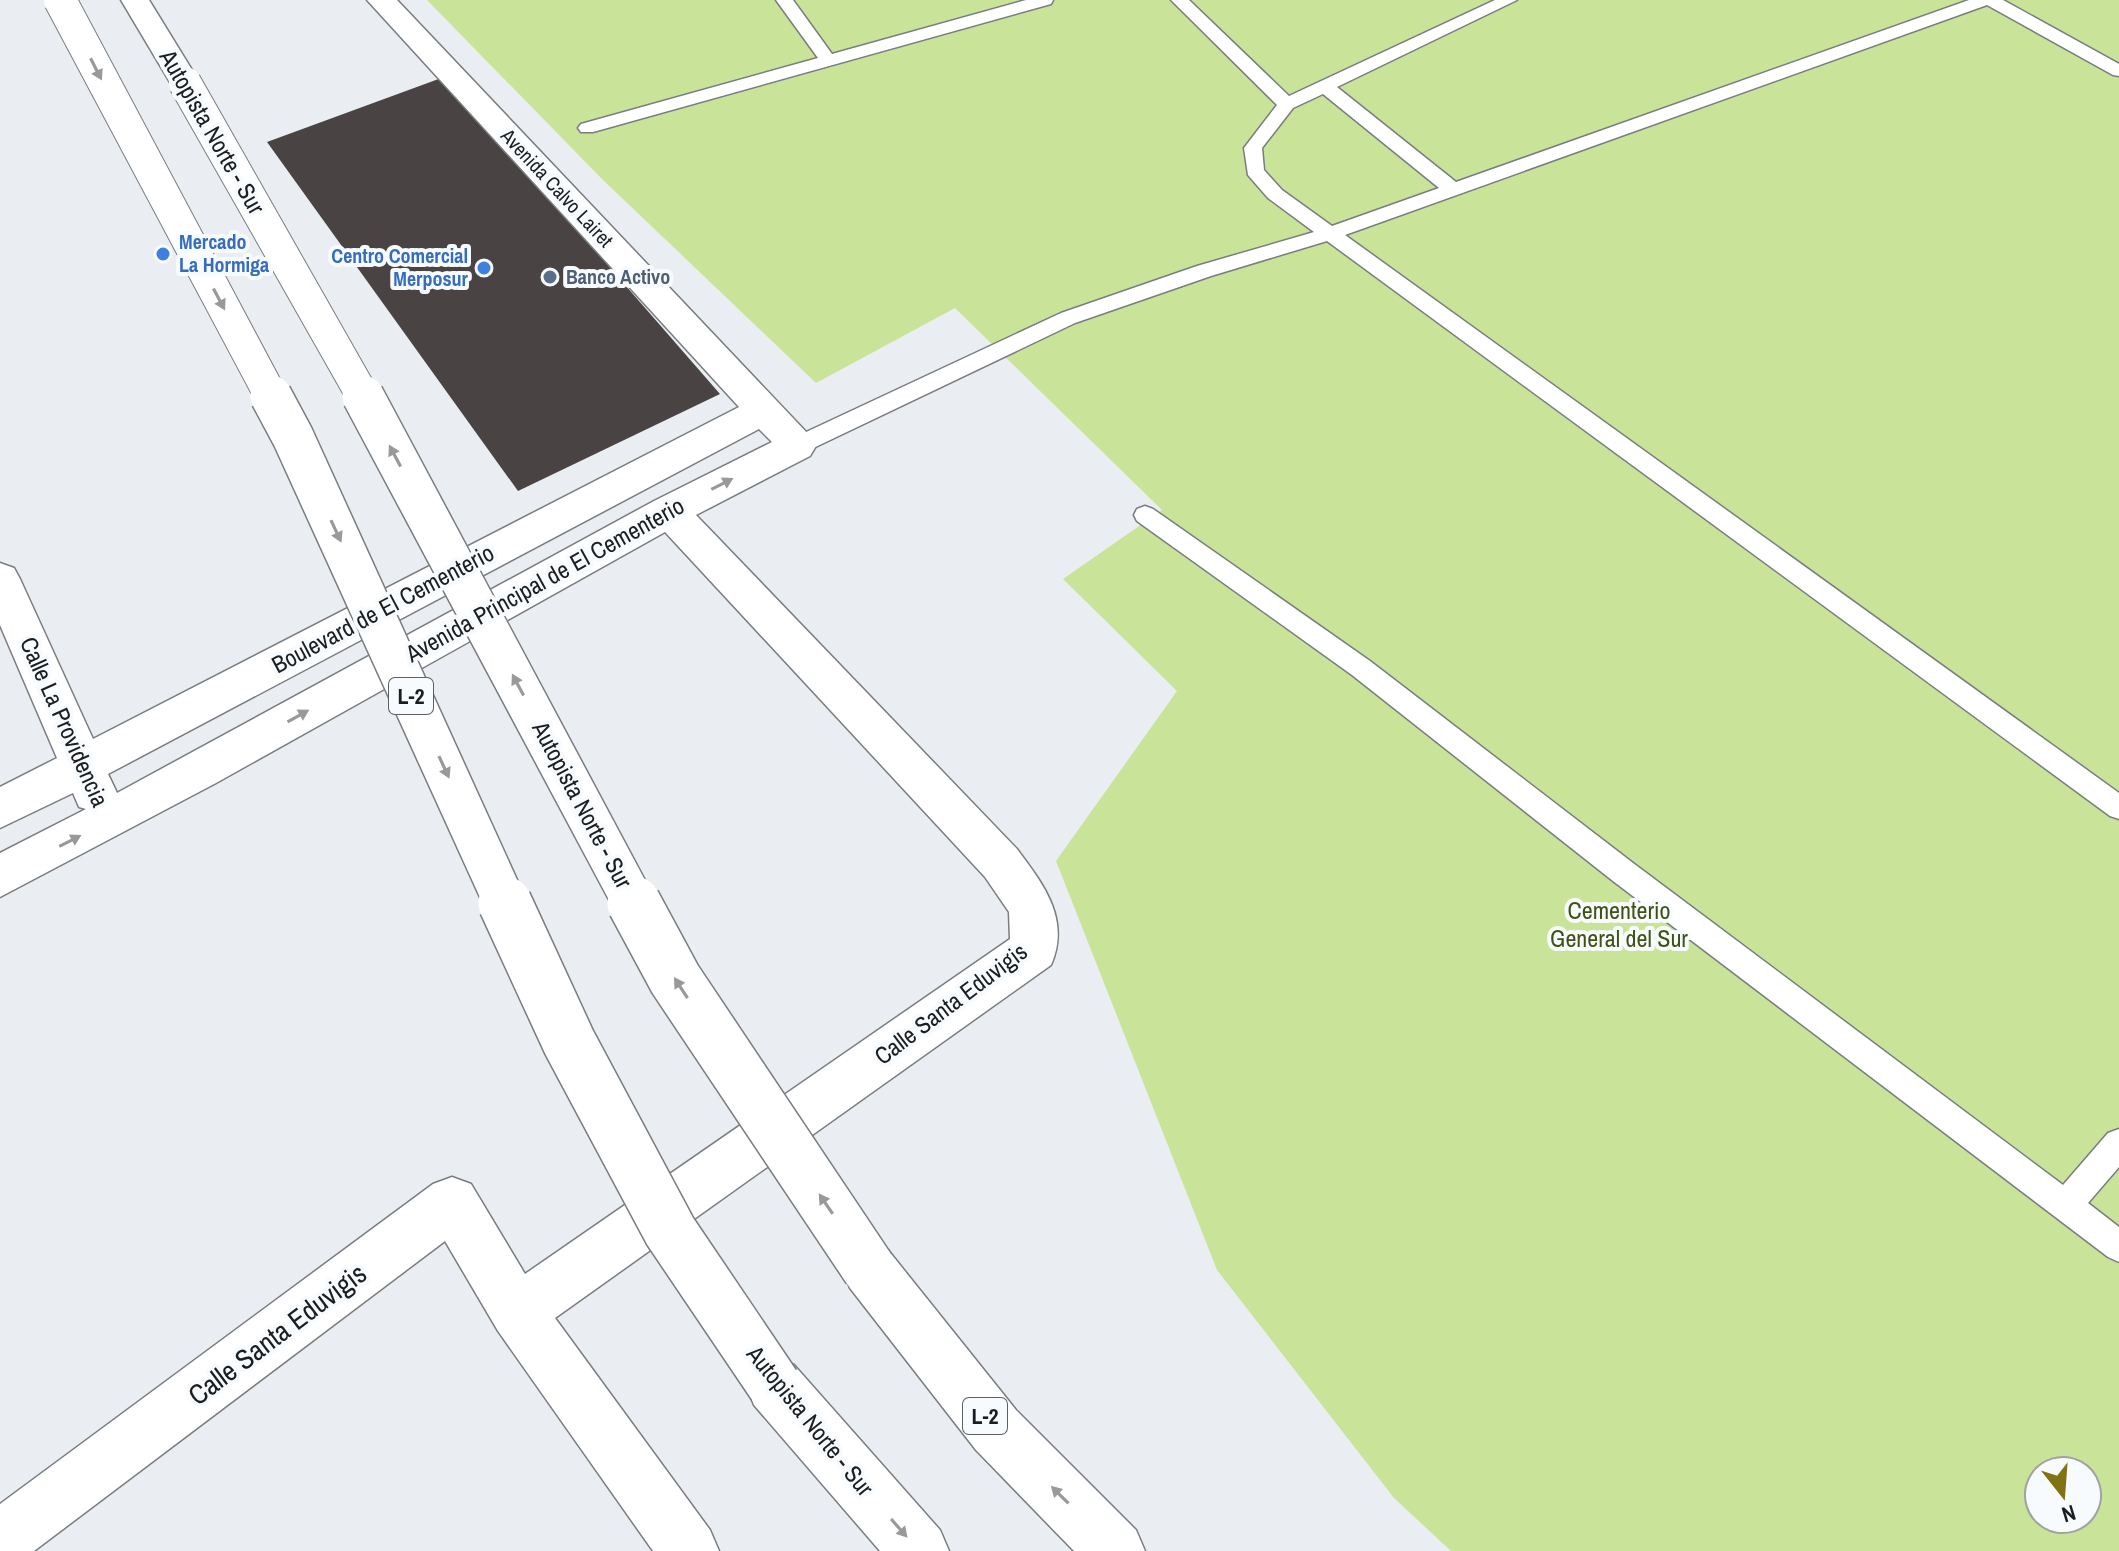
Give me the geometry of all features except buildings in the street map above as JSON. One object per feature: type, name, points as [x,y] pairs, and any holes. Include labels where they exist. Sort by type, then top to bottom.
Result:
[{"type":"main road","name":"Autopista Norte - Sur","points":[[60,0],[293,437],[569,1042],[670,1231],[774,1385],[919,1551]]},
{"type":"main road","name":"Autopista Norte - Sur","points":[[135,0],[368,405],[675,979],[869,1269],[996,1430],[1115,1551]]},
{"type":"main road","name":"Avenida Calvo Lairet","points":[[381,0],[797,446]]},
{"type":"main road","name":"Boulevard de El Cementerio","points":[[0,809],[765,410]]},
{"type":"main road","name":"Avenida Principal de El Cementerio","points":[[0,876],[108,821],[668,511],[797,446]]},
{"type":"main road","name":"Calle Santa Eduvigis","points":[[517,1312],[1034,949],[1032,907],[1001,863],[668,511]]},
{"type":"main road","name":"Calle La Providencia","points":[[0,579],[108,821]]},
{"type":"main road","name":"Calle Santa Eduvigis","points":[[0,1540],[452,1203],[517,1312],[689,1551]]},
{"type":"lane","points":[[784,0],[828,60]]},
{"type":"lane","points":[[587,128],[1045,0]]},
{"type":"lane","points":[[1179,0],[1287,104]]},
{"type":"lane","points":[[1509,0],[1287,104],[1253,148],[1255,171],[1275,194],[2119,808]]},
{"type":"lane","points":[[797,446],[1068,318],[1204,271],[1330,234],[1988,0],[2119,71]]},
{"type":"lane","points":[[1325,86],[1453,190]]},
{"type":"lane","points":[[1145,515],[1361,668],[1611,862],[2119,1246]]},
{"type":"lane","points":[[2066,1205],[2119,1144]]},
{"type":"green space","name":"Cementerio General del Sur","points":[[427,0],[2119,0],[2119,1551],[1451,1551],[1394,1498],[1217,1270],[1056,861],[1177,691],[1063,579],[1162,510],[955,308],[816,383],[602,179]]},
{"type":"place","name":"Mercado La Hormiga","points":[[163,254]]},
{"type":"place","name":"Centro Comercial Merposur","points":[[484,268]]},
{"type":"place","name":"Banco Activo","points":[[550,277]]}]
